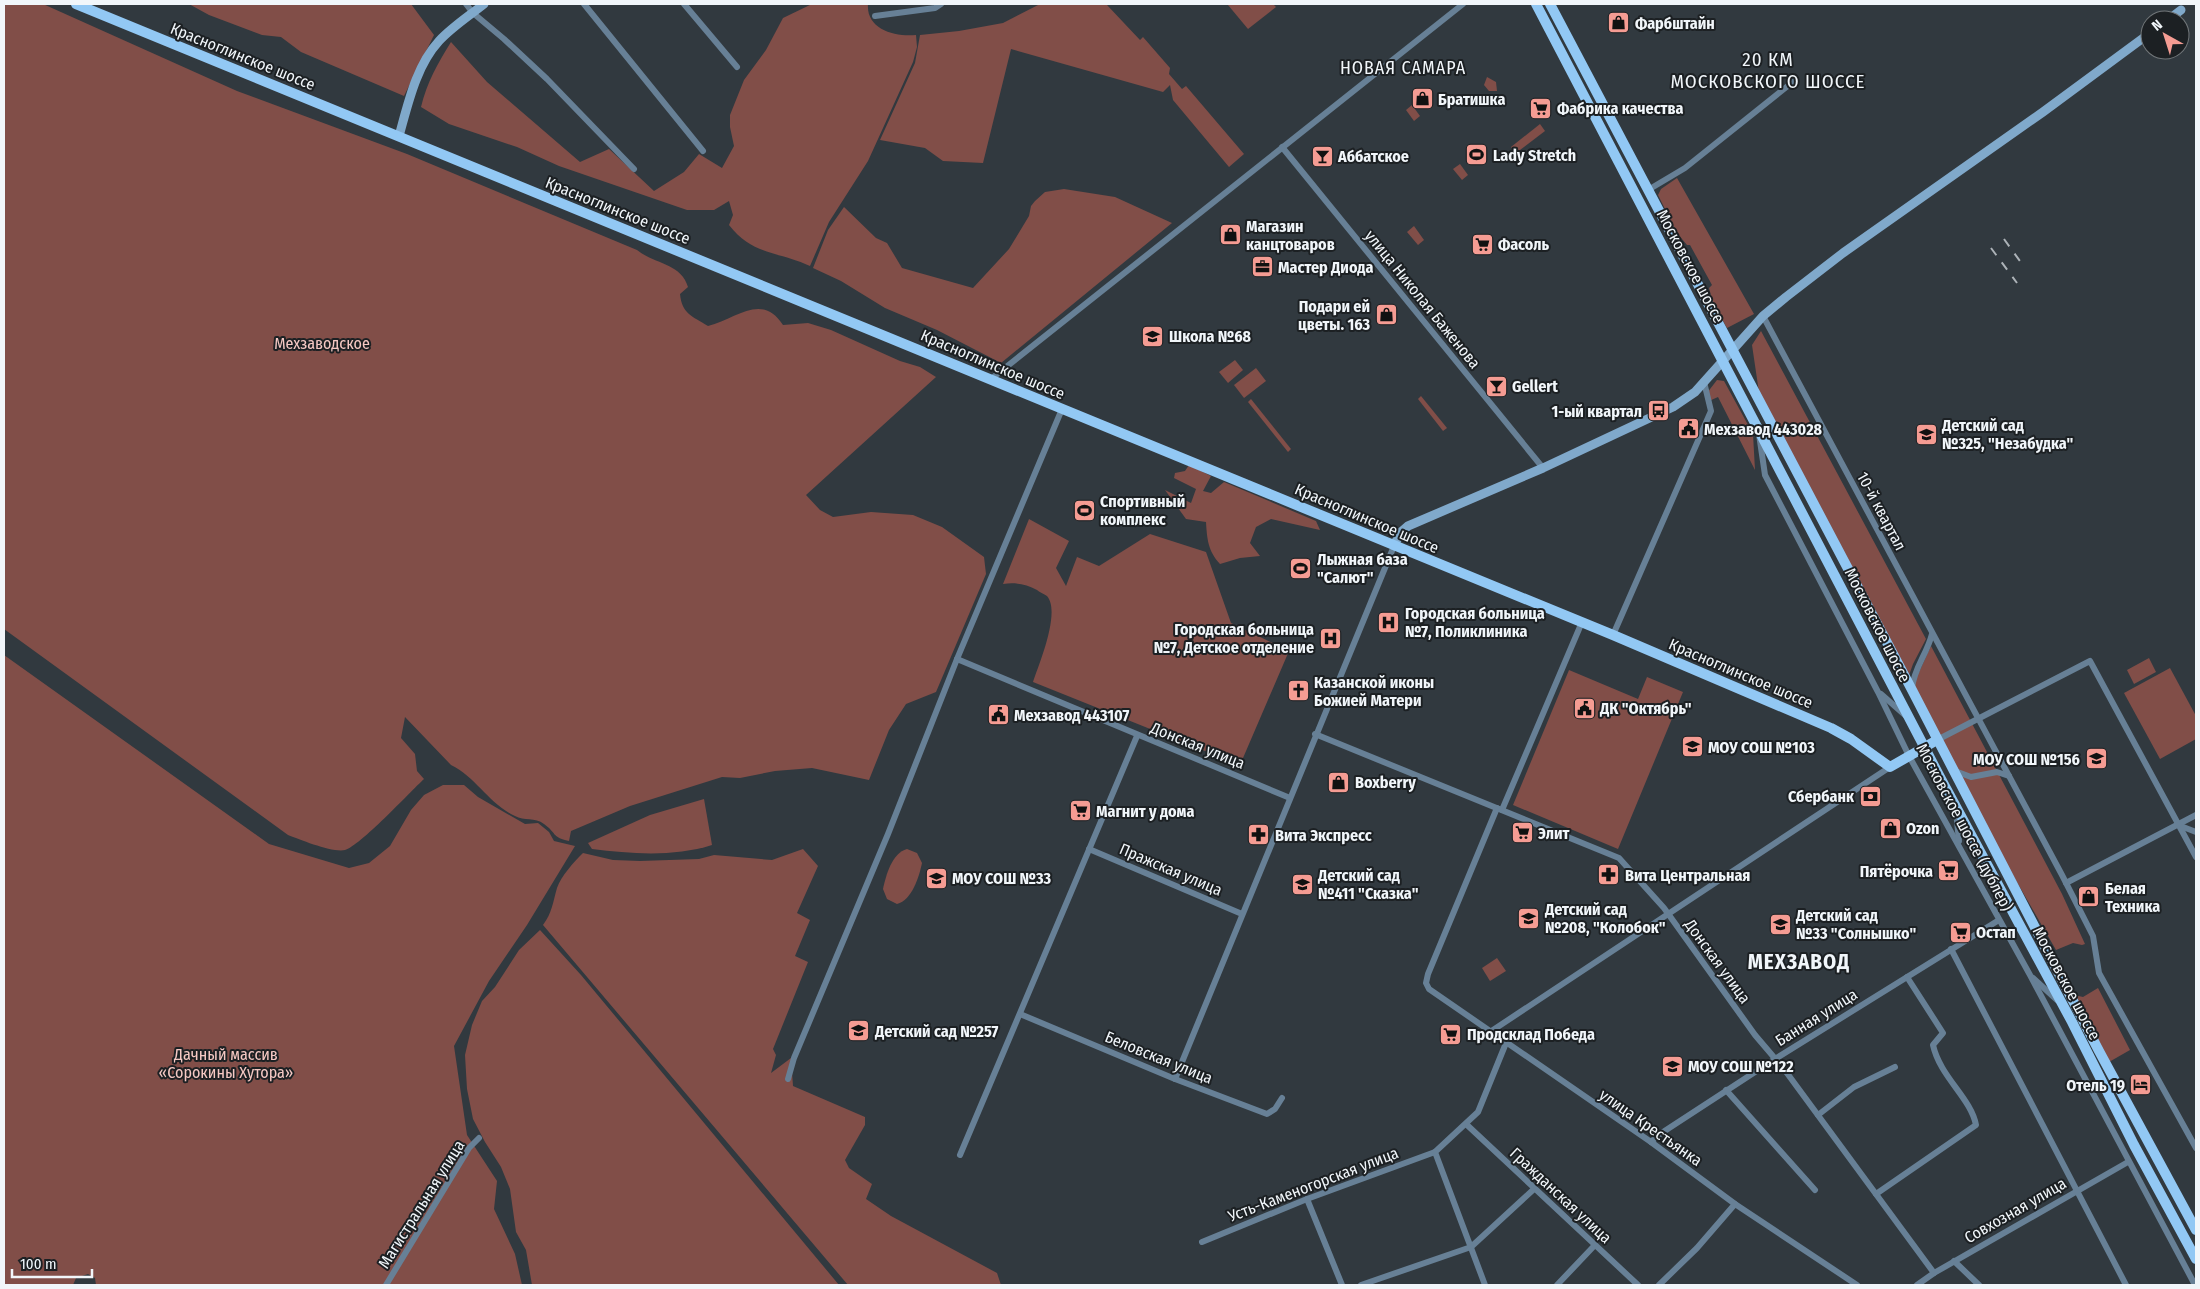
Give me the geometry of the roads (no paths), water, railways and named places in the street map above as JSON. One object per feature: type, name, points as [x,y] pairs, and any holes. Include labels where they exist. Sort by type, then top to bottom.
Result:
[{"type":"main road","name":"Красноглинское шоссе","points":[[76,4],[1613,635],[1831,728],[1851,739],[1890,767]]},
{"type":"main road","name":"Московское шоссе","points":[[1536,4],[1955,806],[2196,1259]]},
{"type":"main road","name":"Московское шоссе","points":[[1550,4],[1912,690],[2130,1109],[2196,1230]]},
{"type":"main road","points":[[1890,767],[1937,740]]},
{"type":"main road","points":[[2121,1116],[2128,1117],[2130,1109]]},
{"type":"main road","points":[[2128,1131],[2132,1124],[2139,1126]]},
{"type":"street","points":[[466,4],[472,13],[546,79],[634,169]]},
{"type":"street","points":[[399,136],[412,92],[428,57],[439,41],[484,4]]},
{"type":"street","points":[[584,4],[703,151]]},
{"type":"street","points":[[684,4],[737,68]]},
{"type":"street","points":[[875,16],[935,8],[941,4]]},
{"type":"street","points":[[992,379],[1463,4]]},
{"type":"street","points":[[1175,1079],[1315,734],[1400,533],[1408,526],[1543,468],[1660,414],[1695,392],[1763,316],[1843,253],[2043,112],[2140,40]]},
{"type":"street","points":[[1648,190],[1685,168],[1794,81]]},
{"type":"street","name":"улица Николая Баженова","points":[[1282,147],[1543,468]]},
{"type":"street","name":"10-й квартал","points":[[1763,316],[2066,883],[2093,936],[2099,973],[2196,1148]]},
{"type":"street","points":[[1613,635],[1711,410],[1704,382]]},
{"type":"street","points":[[788,1079],[794,1058],[910,779],[956,659],[1062,409]]},
{"type":"street","name":"Московское шоссе (дублер)","points":[[1758,428],[1765,475],[1878,692],[1909,756],[1960,845],[2195,1285]]},
{"type":"street","points":[[1500,809],[1582,622]]},
{"type":"street","points":[[1912,690],[1913,675],[1930,643],[1932,634]]},
{"type":"street","name":"Донская улица","points":[[956,659],[1137,736],[1290,798]]},
{"type":"street","points":[[1937,740],[1978,717],[2090,661],[2196,857]]},
{"type":"street","points":[[1878,692],[1910,719]]},
{"type":"street","name":"Донская улица","points":[[1315,734],[1619,858],[1667,913],[1707,971],[1818,1114],[1934,1273]]},
{"type":"street","points":[[960,1155],[1137,736]]},
{"type":"street","points":[[1490,1032],[1890,767]]},
{"type":"street","points":[[1953,771],[1971,776],[1997,772],[2009,776]]},
{"type":"street","points":[[1955,806],[1960,845]]},
{"type":"street","name":"улица Крестьянка","points":[[1500,809],[1428,974],[1426,983],[1429,989],[1651,1142],[1735,1204],[1857,1285]]},
{"type":"street","points":[[2066,883],[2196,815]]},
{"type":"street","points":[[2178,825],[2196,832]]},
{"type":"street","name":"Пражская улица","points":[[1089,849],[1242,914]]},
{"type":"street","name":"Банная улица","points":[[1651,1142],[1726,1090],[1999,920]]},
{"type":"street","points":[[1952,949],[2126,1285]]},
{"type":"street","points":[[2030,975],[2060,1002]]},
{"type":"street","points":[[1876,1194],[1976,1125],[1974,1115],[1950,1082],[1936,1058],[1933,1046],[1943,1033],[1908,977]]},
{"type":"street","name":"Беловская улица","points":[[1020,1014],[1175,1079],[1267,1114],[1275,1109],[1282,1098]]},
{"type":"street","points":[[1485,1285],[1435,1152],[1478,1112],[1506,1043]]},
{"type":"street","points":[[1818,1114],[1854,1087],[1895,1067]]},
{"type":"street","points":[[1726,1090],[1815,1190]]},
{"type":"street","name":"Гражданская улица","points":[[1466,1124],[1594,1246],[1638,1285]]},
{"type":"street","name":"Магистральная улица","points":[[386,1285],[470,1148],[479,1138]]},
{"type":"street","name":"Усть-Каменогорская улица","points":[[1202,1242],[1307,1199],[1435,1152]]},
{"type":"street","name":"Совхозная улица","points":[[1917,1285],[1954,1261],[2128,1162]]},
{"type":"street","points":[[1361,1285],[1471,1246],[1534,1188]]},
{"type":"street","points":[[1307,1199],[1342,1285]]},
{"type":"street","points":[[1660,1285],[1735,1204]]},
{"type":"street","points":[[1557,1285],[1594,1246]]},
{"type":"street","points":[[1954,1261],[1979,1285]]},
{"type":"railway","points":[[2004,239],[2025,268]]},
{"type":"railway","points":[[1991,248],[2017,283]]},
{"type":"place","name":"Фарбштайн","points":[[1619,23]]},
{"type":"place","name":"Братишка","points":[[1422,99]]},
{"type":"place","name":"Фабрика качества","points":[[1541,108]]},
{"type":"place","name":"Lady Stretch","points":[[1477,155]]},
{"type":"place","name":"Аббатское","points":[[1322,156]]},
{"type":"place","name":"Магазин канцтоваров","points":[[1230,235]]},
{"type":"place","name":"Фасоль","points":[[1482,244]]},
{"type":"place","name":"Мастер Диода","points":[[1262,267]]},
{"type":"place","name":"Подари ей цветы. 163","points":[[1386,315]]},
{"type":"place","name":"Школа №68","points":[[1153,336]]},
{"type":"place","name":"Gellert","points":[[1496,386]]},
{"type":"place","name":"1-ый квартал","points":[[1658,411]]},
{"type":"place","name":"Мехзавод 443028","points":[[1688,429]]},
{"type":"place","name":"Детский сад №325, \"Незабудка\"","points":[[1926,434]]},
{"type":"place","name":"Спортивный комплекс","points":[[1084,510]]},
{"type":"place","name":"Лыжная база \"Салют\"","points":[[1301,568]]},
{"type":"place","name":"Городская больница №7, Поликлиника","points":[[1389,622]]},
{"type":"place","name":"Городская больница №7, Детское отделение","points":[[1330,638]]},
{"type":"place","name":"Казанской иконы Божией Матери","points":[[1298,691]]},
{"type":"place","name":"ДК \"Октябрь\"","points":[[1584,708]]},
{"type":"place","name":"Мехзавод 443107","points":[[998,715]]},
{"type":"place","name":"МОУ СОШ №103","points":[[1692,747]]},
{"type":"place","name":"МОУ СОШ №156","points":[[2096,759]]},
{"type":"place","name":"Boxberry","points":[[1339,782]]},
{"type":"place","name":"Сбербанк","points":[[1870,796]]},
{"type":"place","name":"Магнит у дома","points":[[1080,811]]},
{"type":"place","name":"Ozon","points":[[1890,828]]},
{"type":"place","name":"Элит","points":[[1522,833]]},
{"type":"place","name":"Вита Экспресс","points":[[1259,835]]},
{"type":"place","name":"Пятёрочка","points":[[1949,871]]},
{"type":"place","name":"Вита Центральная","points":[[1609,875]]},
{"type":"place","name":"МОУ СОШ №33","points":[[936,878]]},
{"type":"place","name":"Детский сад №411 \"Сказка\"","points":[[1302,884]]},
{"type":"place","name":"Белая Техника","points":[[2089,897]]},
{"type":"place","name":"Детский сад №208, \"Колобок\"","points":[[1529,918]]},
{"type":"place","name":"Детский сад №33 \"Солнышко\"","points":[[1780,924]]},
{"type":"place","name":"Остап","points":[[1960,932]]},
{"type":"place","name":"Детский сад №257","points":[[859,1031]]},
{"type":"place","name":"Продсклад Победа","points":[[1451,1034]]},
{"type":"place","name":"МОУ СОШ №122","points":[[1672,1066]]},
{"type":"place","name":"Отель 19","points":[[2141,1085]]},
{"type":"district","name":"НОВАЯ САМАРА","points":[[1403,68]]},
{"type":"district","name":"20 КМ МОСКОВСКОГО ШОССЕ","points":[[1768,70]]},
{"type":"district","name":"МЕХЗАВОД","points":[[1799,962]]},
{"type":"park label","name":"Мехзаводское","points":[[322,343]]},
{"type":"park label","name":"Дачный массив «Сорокины Хутора»","points":[[226,1063]]}]
